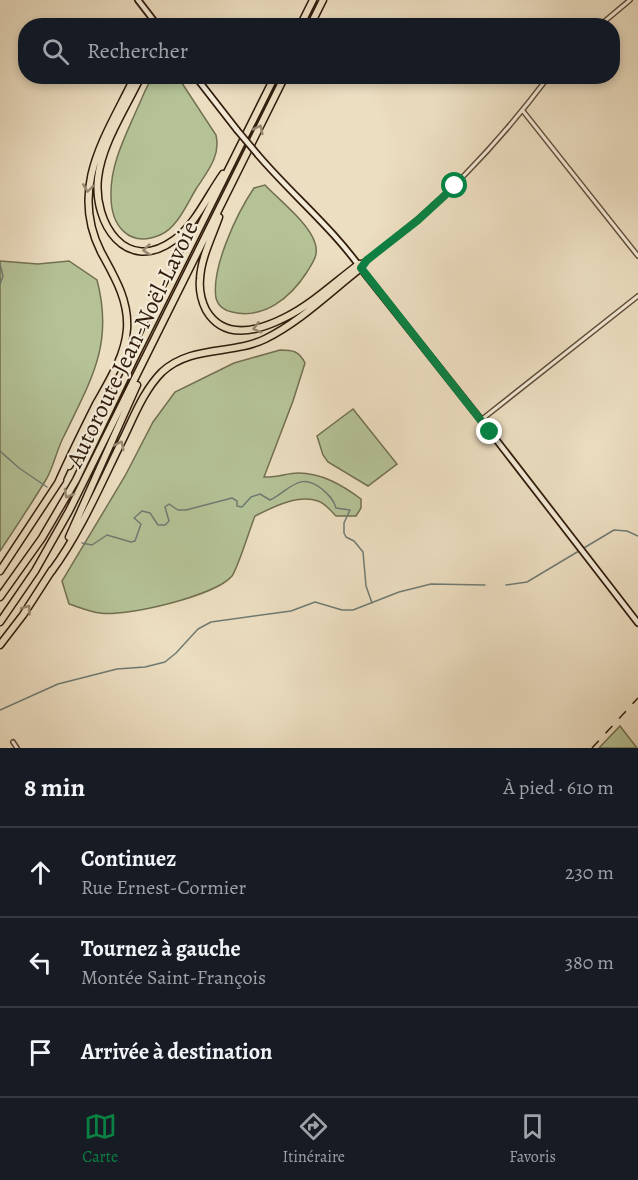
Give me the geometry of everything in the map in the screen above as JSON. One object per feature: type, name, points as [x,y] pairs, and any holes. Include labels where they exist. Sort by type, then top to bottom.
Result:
[{"type":"highway","points":[[304,18],[313,0]]},
{"type":"highway","points":[[314,18],[323,0]]},
{"type":"highway","points":[[58,483],[116,367],[126,336],[127,317],[124,302],[94,236],[88,211],[87,193],[96,158],[131,84]]},
{"type":"highway","points":[[137,84],[106,148],[98,180],[98,200],[102,218],[108,231],[119,243],[134,250],[145,251],[159,248],[173,240],[191,222],[237,153]]},
{"type":"highway","name":"Autoroute Jean-Noël-Lavoie","points":[[0,597],[30,556],[62,505],[271,84]]},
{"type":"highway","name":"Autoroute Jean-Noël-Lavoie","points":[[0,622],[25,587],[55,537],[281,84]]},
{"type":"highway","points":[[231,186],[204,260],[199,282],[205,307],[223,327],[234,331],[248,331],[281,320],[360,266]]},
{"type":"highway","points":[[0,645],[51,572],[84,518],[146,394],[163,372],[194,354],[250,344],[268,338],[298,317],[360,266]]},
{"type":"highway","points":[[51,572],[83,506],[166,318]]},
{"type":"highway","points":[[0,571],[58,483],[134,359]]},
{"type":"street","points":[[138,0],[152,18]]},
{"type":"street","points":[[609,18],[630,0]]},
{"type":"street","points":[[201,84],[287,188],[333,232],[638,623]]},
{"type":"street","points":[[360,266],[442,198],[481,160],[543,84]]},
{"type":"street","points":[[523,111],[638,256]]},
{"type":"street","points":[[481,420],[638,296]]},
{"type":"street","points":[[13,742],[17,748]]},
{"type":"green space","points":[[149,84],[183,84],[216,135],[217,150],[208,170],[172,227],[160,235],[139,239],[124,232],[118,225],[112,207],[111,185],[123,141]]},
{"type":"green space","points":[[265,185],[307,228],[315,243],[316,255],[293,290],[276,304],[255,313],[244,314],[229,311],[220,306],[216,298],[217,272],[221,257],[247,199],[254,188]]},
{"type":"green space","points":[[0,261],[38,264],[69,261],[97,280],[102,303],[103,324],[101,343],[91,379],[49,473],[0,551]]},
{"type":"green space","points":[[280,350],[295,352],[305,363],[264,477],[298,473],[315,475],[331,481],[361,499],[361,508],[356,516],[336,516],[323,503],[310,499],[286,502],[255,516],[235,572],[223,583],[208,591],[169,604],[129,612],[96,612],[69,604],[62,581],[125,476],[153,422],[175,392],[234,363]]},
{"type":"green space","points":[[353,409],[397,464],[368,486],[328,462],[323,455],[317,436]]},
{"type":"green space","points":[[620,726],[637,748],[599,748]]},
{"type":"waterway","points":[[0,264],[3,276],[0,284]]},
{"type":"waterway","points":[[0,451],[19,468],[47,487]]},
{"type":"waterway","points":[[82,543],[92,545],[107,535],[131,542],[135,541],[141,524],[134,518],[142,511],[150,513],[158,525],[165,525],[169,521],[165,507],[169,504],[178,510],[186,510],[232,498],[237,501],[237,506],[242,507],[251,497],[260,494],[270,500],[295,484],[307,482],[325,491],[333,500],[336,508],[350,510],[344,523],[344,533],[363,552],[366,586],[372,603]]},
{"type":"waterway","points":[[506,585],[527,582],[614,530],[627,531],[638,536]]},
{"type":"waterway","points":[[0,710],[58,684],[117,669],[145,667],[165,662],[198,629],[211,622],[291,611],[315,602],[342,610],[353,610],[399,592],[431,584],[485,585]]},
{"type":"railway","points":[[592,748],[638,698]]},
{"type":"route","points":[[455,186],[418,220],[367,260],[361,268],[490,432]]}]
